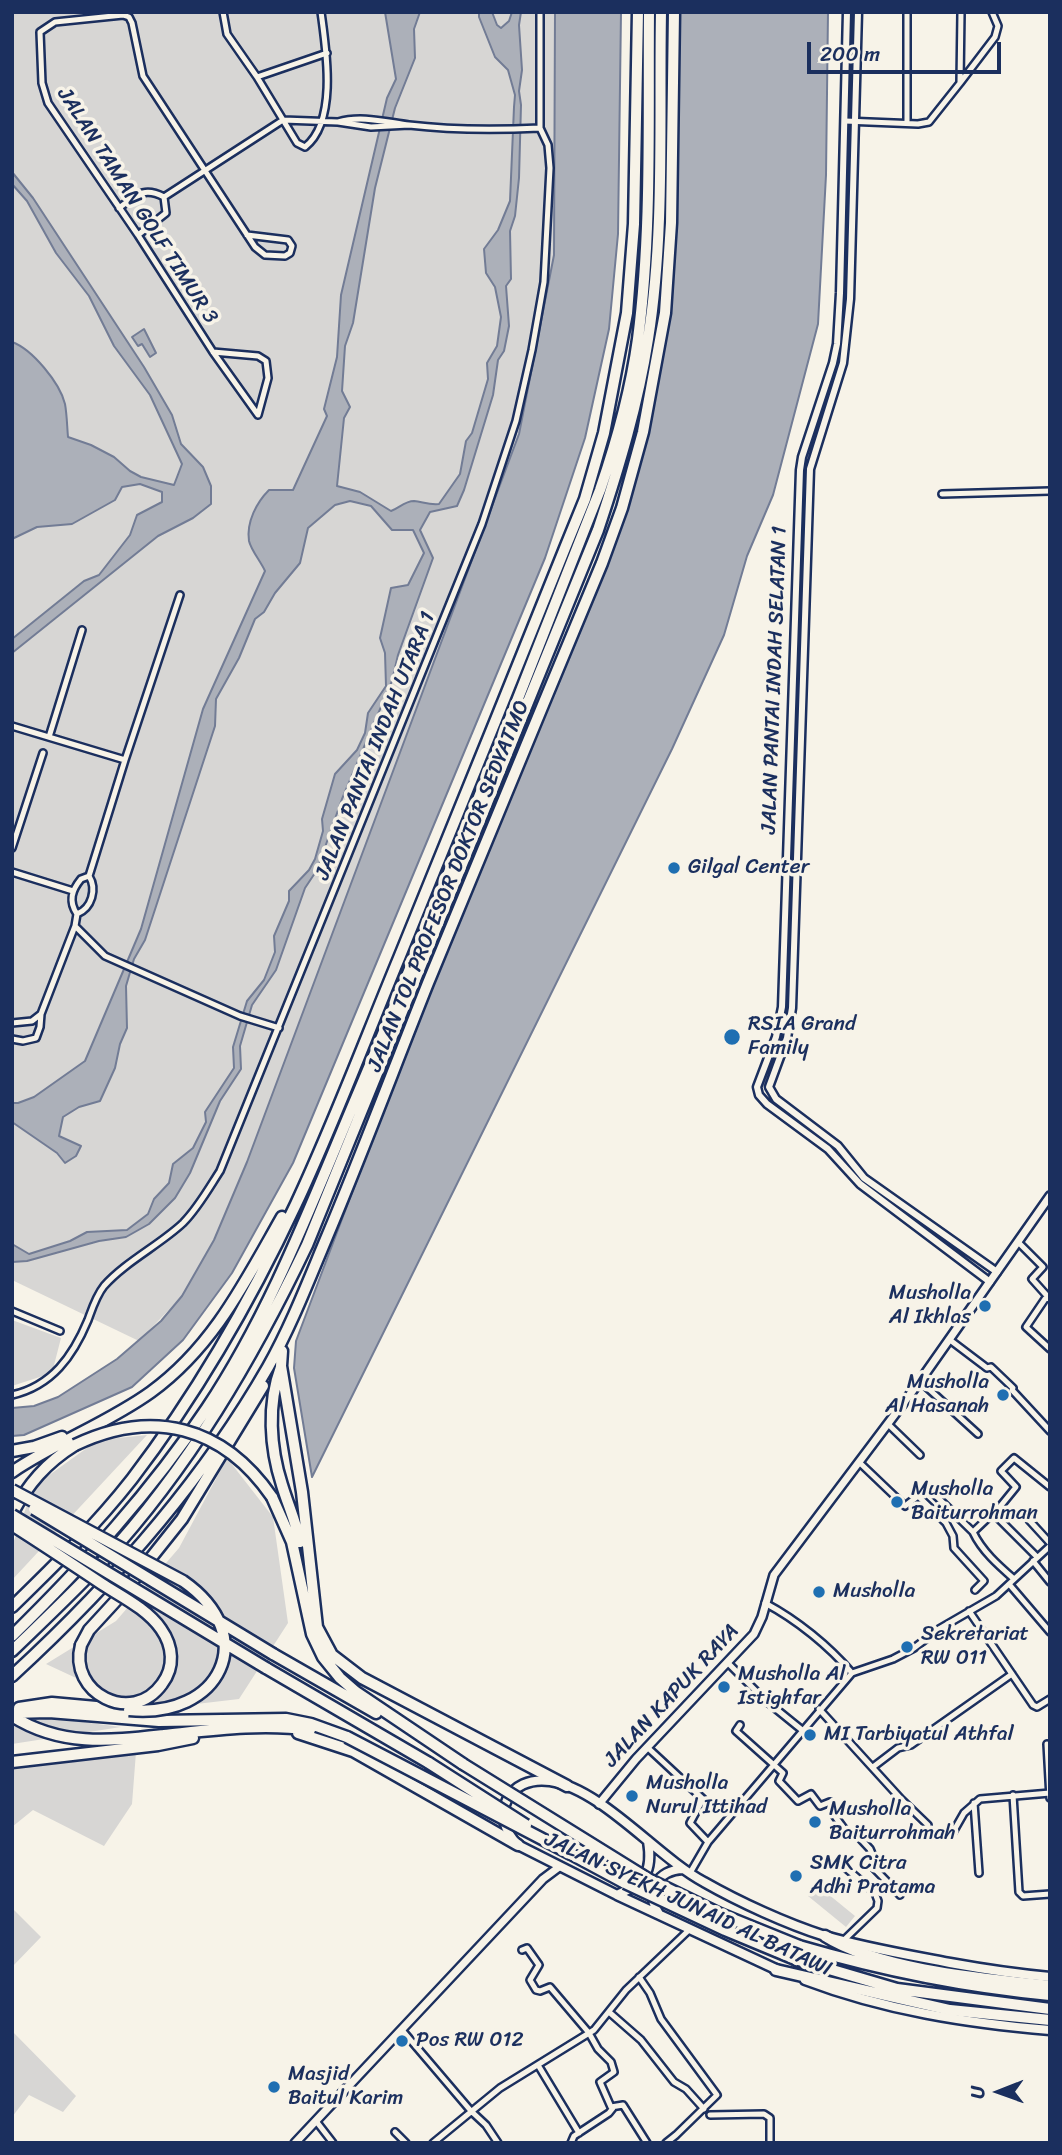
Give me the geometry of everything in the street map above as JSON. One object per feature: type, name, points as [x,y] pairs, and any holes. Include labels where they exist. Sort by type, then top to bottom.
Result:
[{"type":"highway","name":"JALAN TOL PROFESOR DOKTOR SEDYATMO","points":[[12,1607],[98,1520],[131,1480],[200,1380],[276,1244],[322,1145],[415,921],[585,499],[604,433],[620,358],[631,281],[638,12]]},
{"type":"highway","name":"JALAN TOL PROFESOR DOKTOR SEDYATMO","points":[[12,1636],[104,1543],[146,1492],[207,1409],[270,1300],[377,1049],[600,490],[627,397],[642,302],[646,230],[649,12]]},
{"type":"highway","name":"JALAN TOL PROFESOR DOKTOR SEDYATMO","points":[[12,1651],[104,1559],[150,1505],[211,1422],[269,1324],[307,1245],[598,530],[632,419],[652,305],[657,236],[661,12]]},
{"type":"highway","name":"JALAN TOL PROFESOR DOKTOR SEDYATMO","points":[[12,1676],[103,1588],[163,1520],[241,1411],[269,1365],[297,1309],[602,563],[626,494],[643,432],[665,313],[671,223],[674,12]]},
{"type":"highway","points":[[12,1472],[120,1411],[177,1371],[218,1326],[247,1280],[322,1145]]},
{"type":"highway","points":[[12,1525],[130,1602],[153,1620],[168,1642],[171,1658],[169,1673],[160,1687],[145,1699],[129,1703],[112,1702],[97,1694],[83,1678],[79,1659],[81,1645],[89,1630],[156,1553],[193,1503],[249,1413],[282,1352],[297,1309]]},
{"type":"highway","points":[[282,1352],[281,1367],[302,1492],[315,1616],[321,1637],[332,1655],[362,1678],[568,1786]]},
{"type":"highway","points":[[281,1367],[272,1394],[273,1439],[281,1484],[300,1540],[308,1581],[312,1634]]},
{"type":"highway","points":[[12,1451],[54,1441],[120,1411]]},
{"type":"highway","points":[[437,1748],[348,1685],[323,1657],[312,1634],[292,1542],[272,1497],[251,1469],[209,1440],[172,1428],[148,1425],[115,1429],[75,1446],[54,1459],[36,1477],[12,1514],[429,1763],[571,1854]]},
{"type":"highway","points":[[12,1493],[273,1654],[437,1748],[650,1880],[720,1914],[799,1946],[892,1971],[995,1990],[1050,1995]]},
{"type":"highway","points":[[12,1493],[183,1581],[202,1595],[215,1612],[223,1634],[224,1651],[218,1672],[209,1685],[193,1700],[175,1708],[154,1711],[41,1703],[12,1713]]},
{"type":"highway","points":[[12,1713],[49,1712],[159,1721],[229,1723],[271,1727],[322,1740],[353,1751],[518,1845]]},
{"type":"highway","points":[[12,1713],[44,1733],[76,1740],[123,1740],[229,1723],[286,1719],[311,1724],[342,1735],[645,1893],[756,1944],[897,1989],[1050,2009]]},
{"type":"highway","points":[[12,1762],[169,1743],[229,1723]]},
{"type":"highway","points":[[271,1727],[285,1726],[342,1735]]},
{"type":"highway","points":[[825,1936],[837,1943],[902,1964],[991,1980],[1050,1986]]},
{"type":"highway","points":[[776,1970],[950,2010],[1050,2020]]},
{"type":"main road","name":"JALAN KAPUK RAYA","points":[[599,1804],[647,1747],[754,1634],[774,1574],[950,1340],[987,1279],[1047,1205],[1050,1196]]},
{"type":"main road","points":[[518,1845],[506,1830],[502,1815],[507,1800],[513,1791],[525,1783],[537,1780],[552,1782],[568,1786],[599,1804],[704,1882],[825,1936],[1001,1972],[1050,1977]]},
{"type":"main road","points":[[617,1895],[640,1884],[650,1854],[648,1841]]},
{"type":"main road","name":"JALAN SYEKH JUNAID AL BATAWI","points":[[518,1845],[546,1861],[776,1970],[853,1998],[978,2024],[1050,2030]]},
{"type":"main road","points":[[543,1879],[546,1861]]},
{"type":"main road","points":[[300,2141],[543,1879],[559,1867]]},
{"type":"main road","points":[[659,1914],[653,1903],[652,1891],[655,1884],[669,1871],[686,1871]]},
{"type":"street","points":[[223,12],[227,34],[257,77],[297,144],[305,147],[314,140],[322,122],[329,64],[321,12]]},
{"type":"street","name":"JALAN PANTAI INDAH UTARA 1","points":[[12,1395],[42,1385],[63,1366],[79,1341],[103,1286],[151,1245],[182,1224],[200,1203],[220,1171],[482,524],[516,421],[544,282],[550,168],[548,145],[540,128],[540,12]]},
{"type":"street","name":"JALAN PANTAI INDAH SELATAN 1","points":[[847,12],[837,337],[833,363],[800,465],[782,1007],[776,1037],[757,1087],[759,1095],[767,1104],[828,1149],[853,1178],[987,1279]]},
{"type":"street","name":"JALAN PANTAI INDAH SELATAN 1","points":[[858,12],[847,338],[843,363],[810,469],[792,1008],[787,1038],[769,1087],[776,1099],[838,1146],[864,1178],[994,1270]]},
{"type":"street","points":[[906,12],[907,123]]},
{"type":"street","points":[[960,83],[961,12]]},
{"type":"street","points":[[845,121],[929,122],[995,37],[998,26],[992,12]]},
{"type":"street","name":"JALAN TAMAN GOLF TIMUR 3","points":[[205,170],[143,76],[132,23],[128,17],[123,15],[55,22],[40,32],[42,83],[48,103],[138,235],[213,352],[258,415],[268,378],[266,361],[258,356],[213,352]]},
{"type":"street","points":[[257,77],[327,53]]},
{"type":"street","points":[[338,122],[348,119],[409,125],[540,128]]},
{"type":"street","points":[[164,197],[283,120],[338,122],[371,127],[393,124]]},
{"type":"street","points":[[205,170],[247,235],[255,247],[265,255],[285,256],[290,253],[292,246],[288,240],[247,235]]},
{"type":"street","points":[[119,208],[143,192],[153,191],[164,197]]},
{"type":"street","points":[[138,235],[166,213],[164,197]]},
{"type":"street","points":[[837,337],[847,338]]},
{"type":"street","points":[[942,494],[1050,491]]},
{"type":"street","points":[[77,914],[86,909],[91,900],[93,886],[89,876],[180,595]]},
{"type":"street","points":[[49,737],[82,631]]},
{"type":"street","points":[[12,726],[125,761]]},
{"type":"street","points":[[12,848],[43,753]]},
{"type":"street","points":[[12,872],[73,891]]},
{"type":"street","points":[[12,1039],[23,1041],[36,1038],[40,1027],[40,1014],[75,926],[77,914],[72,906],[73,891],[81,879],[89,876]]},
{"type":"street","points":[[75,926],[101,953],[116,961],[249,1020],[279,1028]]},
{"type":"street","points":[[12,1023],[32,1021],[40,1014]]},
{"type":"street","points":[[1018,1242],[1043,1267],[1032,1279],[1049,1298],[1045,1298],[1026,1327],[1050,1349]]},
{"type":"street","points":[[12,1311],[60,1331]]},
{"type":"street","points":[[950,1340],[987,1368],[990,1367],[1013,1388],[1050,1432]]},
{"type":"street","points":[[920,1381],[978,1434]]},
{"type":"street","points":[[888,1424],[920,1455]]},
{"type":"street","points":[[973,1532],[1016,1487],[1001,1471],[1014,1458],[1050,1487]]},
{"type":"street","points":[[860,1463],[905,1506],[918,1496],[946,1523],[953,1536],[954,1548],[984,1581],[975,1590]]},
{"type":"street","points":[[927,1487],[973,1532],[976,1540],[1050,1632]]},
{"type":"street","points":[[993,1514],[1035,1559],[1050,1582]]},
{"type":"street","points":[[686,1871],[852,1673],[893,1659],[996,1596],[1050,1544],[1029,1520]]},
{"type":"street","points":[[765,1603],[798,1625],[852,1673]]},
{"type":"street","points":[[969,1611],[1035,1707],[1050,1699]]},
{"type":"street","points":[[728,1662],[765,1700],[802,1730]]},
{"type":"street","points":[[873,1767],[898,1748],[911,1745],[1013,1674]]},
{"type":"street","points":[[820,1709],[928,1825]]},
{"type":"street","points":[[740,1725],[736,1731],[776,1765],[783,1773],[779,1781],[798,1801],[811,1794],[820,1807],[830,1802],[835,1810],[834,1815],[845,1830],[857,1835],[870,1849],[873,1856],[871,1865],[900,1895]]},
{"type":"street","points":[[1047,1744],[1050,1798]]},
{"type":"street","points":[[647,1747],[703,1800],[690,1823],[708,1842]]},
{"type":"street","points":[[953,1834],[964,1813],[985,1797],[1050,1793]]},
{"type":"street","points":[[1013,1795],[1019,1892],[1023,1896],[1050,1894]]},
{"type":"street","points":[[974,1803],[979,1873]]},
{"type":"street","points":[[840,1863],[875,1893],[878,1901],[877,1908],[844,1940]]},
{"type":"street","points":[[433,2143],[499,2088],[589,2033],[639,1977],[690,1929]]},
{"type":"street","points":[[522,1950],[527,1948],[539,1965],[530,1980],[536,1990],[550,1987],[614,2067],[612,2074],[600,2083],[613,2108]]},
{"type":"street","points":[[639,1977],[650,1993],[661,2019],[716,2094],[702,2111],[666,2143]]},
{"type":"street","points":[[609,2012],[641,2040],[674,2082],[686,2089],[702,2111]]},
{"type":"street","points":[[402,2030],[486,2125],[498,2143]]},
{"type":"street","points":[[538,2065],[579,2133]]},
{"type":"street","points":[[571,2143],[572,2137],[613,2108],[623,2105],[648,2143]]},
{"type":"street","points":[[710,2115],[764,2114],[770,2118],[771,2143]]},
{"type":"street","points":[[316,2121],[333,2143]]},
{"type":"street","points":[[395,2132],[406,2143]]},
{"type":"shaded area","points":[[12,12],[555,12],[554,255],[519,434],[247,1162],[214,1240],[182,1296],[139,1341],[12,1280]]},
{"type":"shaded area","points":[[385,12],[420,12],[414,29],[415,58],[395,108],[375,188],[353,323],[345,346],[342,391],[350,407],[344,418],[337,486],[360,492],[391,511],[411,501],[439,504],[460,474],[466,441],[472,433],[488,379],[487,363],[497,346],[501,317],[495,287],[486,273],[484,249],[498,230],[510,201],[515,95],[508,70],[495,57],[479,12],[492,12],[501,28],[509,21],[512,12],[521,12],[519,178],[515,216],[510,231],[511,279],[506,286],[509,326],[504,351],[498,360],[493,395],[457,506],[430,512],[420,530],[433,558],[398,655],[392,681],[342,799],[317,870],[305,888],[276,970],[252,1005],[240,1046],[241,1069],[220,1101],[190,1173],[175,1198],[149,1224],[126,1237],[99,1241],[27,1261],[12,1262],[12,1244],[29,1254],[70,1241],[87,1232],[127,1230],[148,1214],[154,1199],[169,1183],[173,1164],[193,1148],[206,1122],[205,1112],[234,1068],[233,1047],[247,1001],[264,980],[275,952],[274,936],[289,901],[289,891],[309,870],[315,859],[323,831],[322,819],[335,774],[357,750],[365,733],[368,713],[386,686],[385,653],[380,638],[391,588],[408,585],[424,553],[413,530],[392,530],[371,506],[350,501],[335,505],[308,528],[300,563],[275,593],[264,612],[255,619],[239,658],[216,699],[215,726],[145,940],[134,959],[126,986],[127,1028],[120,1044],[115,1068],[100,1101],[79,1107],[63,1117],[59,1136],[81,1146],[76,1156],[65,1163],[57,1153],[12,1122],[12,1103],[34,1097],[85,1061],[141,929],[203,709],[265,571],[249,541],[253,513],[269,490],[293,490],[327,416],[324,409],[337,357],[341,295],[387,98],[396,79]]},
{"type":"shaded area","points":[[555,12],[621,12],[618,234],[609,329],[585,438],[545,558],[293,1163],[232,1273],[183,1340],[132,1387],[24,1435],[12,1436],[12,1408],[34,1406],[58,1397],[117,1359],[161,1321],[182,1296],[214,1240],[247,1162],[519,434],[554,255]]},
{"type":"shaded area","points":[[676,12],[828,12],[826,175],[818,324],[773,495],[747,556],[724,635],[672,749],[312,1477],[294,1368],[296,1341],[402,1060],[627,503],[670,312]]},
{"type":"shaded area","points":[[12,172],[33,198],[144,367],[172,415],[181,444],[203,467],[211,486],[211,504],[193,518],[158,536],[12,653],[12,639],[84,581],[99,575],[130,535],[137,515],[162,502],[162,492],[140,484],[122,487],[115,500],[72,524],[37,527],[12,539],[12,342],[36,359],[57,386],[65,404],[68,437],[114,457],[141,477],[174,485],[182,464],[150,395],[114,346],[89,296],[56,253],[27,201],[12,184]]},
{"type":"shaded area","points":[[144,329],[156,353],[150,357],[142,344],[138,346],[132,337]]},
{"type":"shaded area","points":[[12,1320],[61,1338],[52,1373],[12,1386]]},
{"type":"shaded area","points":[[147,1435],[12,1580],[12,1546],[34,1486],[98,1440]]},
{"type":"shaded area","points":[[227,1458],[273,1517],[288,1623],[239,1699],[145,1710],[46,1664],[116,1621],[179,1548]]},
{"type":"shaded area","points":[[52,1718],[121,1727],[12,1744],[12,1724]]},
{"type":"shaded area","points":[[136,1752],[132,1804],[104,1846],[33,1810],[12,1827],[12,1768]]},
{"type":"shaded area","points":[[817,1885],[855,1916],[846,1927],[808,1896]]},
{"type":"shaded area","points":[[12,1908],[41,1937],[12,1967]]},
{"type":"shaded area","points":[[12,2031],[76,2096],[63,2112],[29,2095],[12,2117]]},
{"type":"place","name":"Gilgal Center","points":[[674,868]]},
{"type":"place","name":"RSIA Grand Family","points":[[732,1037]]},
{"type":"place","name":"Musholla Al Ikhlas","points":[[985,1306]]},
{"type":"place","name":"Musholla Al Hasanah","points":[[1003,1395]]},
{"type":"place","name":"Musholla Baiturrohman","points":[[897,1502]]},
{"type":"place","name":"Musholla","points":[[819,1592]]},
{"type":"place","name":"Sekretariat RW 011","points":[[907,1647]]},
{"type":"place","name":"Musholla Al Istighfar","points":[[724,1687]]},
{"type":"place","name":"MI Tarbiyatul Athfal","points":[[810,1735]]},
{"type":"place","name":"Musholla Nurul Ittihad","points":[[632,1796]]},
{"type":"place","name":"Musholla Baiturrohmah","points":[[815,1822]]},
{"type":"place","name":"SMK Citra Adhi Pratama","points":[[796,1876]]},
{"type":"place","name":"Pos RW 012","points":[[402,2041]]},
{"type":"place","name":"Masjid Baitul Karim","points":[[274,2087]]}]
